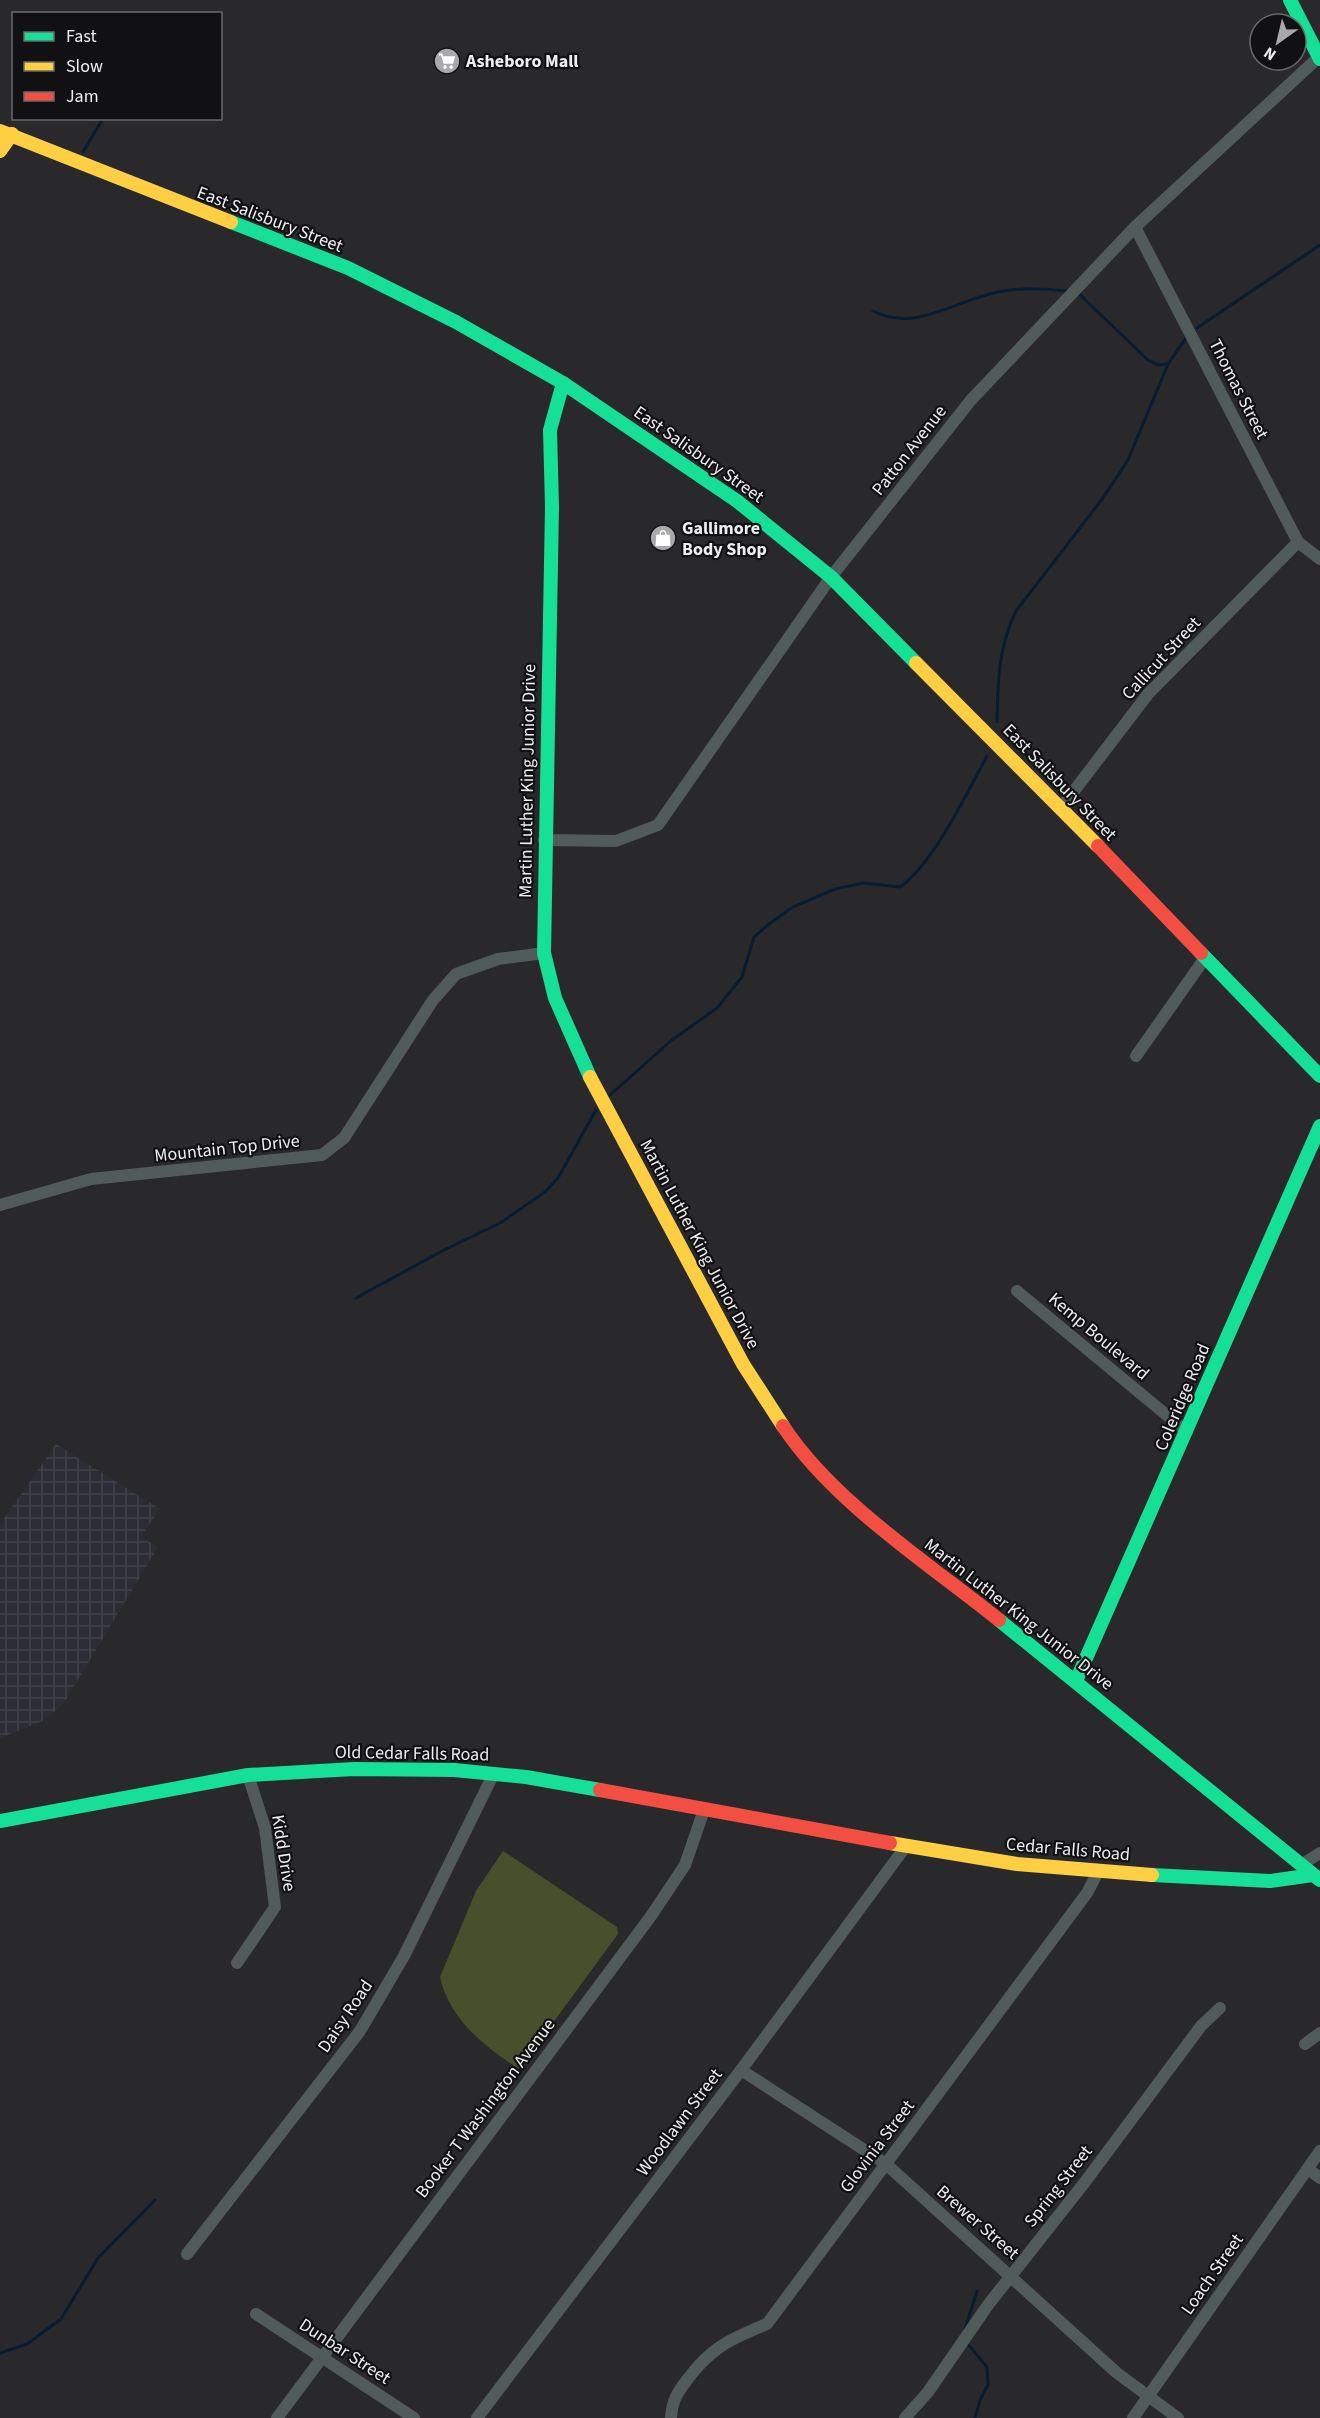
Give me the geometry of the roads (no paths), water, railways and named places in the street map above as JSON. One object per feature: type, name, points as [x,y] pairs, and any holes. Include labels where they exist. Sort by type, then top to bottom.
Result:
[{"type":"street","points":[[1290,0],[1319,58]]},
{"type":"street","name":"Patton Avenue","points":[[544,840],[616,841],[658,825],[831,578],[971,400],[1135,227],[1319,58]]},
{"type":"street","points":[[0,151],[6,133]]},
{"type":"street","name":"East Salisbury Street","points":[[6,133],[348,268],[456,322],[563,383],[737,501],[831,578],[1061,808],[1320,1076]]},
{"type":"street","name":"Thomas Street","points":[[1135,227],[1298,542],[1320,559]]},
{"type":"street","name":"Martin Luther King Junior Drive","points":[[563,383],[552,415],[550,430],[552,507],[544,840],[544,953],[555,998],[580,1057],[717,1318],[778,1422],[820,1472],[860,1510],[1076,1681],[1316,1878]]},
{"type":"street","name":"Callicut Street","points":[[1061,808],[1148,694],[1298,542]]},
{"type":"street","name":"Mountain Top Drive","points":[[0,1205],[91,1179],[322,1155],[344,1138],[433,1000],[456,974],[498,959],[544,953]]},
{"type":"street","points":[[1136,1056],[1205,958]]},
{"type":"street","name":"Coleridge Road","points":[[1076,1681],[1320,1126]]},
{"type":"street","name":"Kemp Boulevard","points":[[1017,1291],[1187,1432]]},
{"type":"street","name":"Old Cedar Falls Road","points":[[0,1821],[248,1775],[354,1768],[494,1773],[822,1831]]},
{"type":"street","name":"Daisy Road","points":[[187,2254],[360,2031],[404,1956],[494,1773]]},
{"type":"street","name":"Kidd Drive","points":[[237,1963],[274,1907],[265,1828],[248,1775]]},
{"type":"street","name":"Booker T Washington Avenue","points":[[277,2418],[651,1916],[685,1865],[704,1810]]},
{"type":"street","name":"Cedar Falls Road","points":[[822,1831],[1017,1864],[1098,1872],[1270,1881],[1316,1878]]},
{"type":"street","name":"Woodlawn Street","points":[[477,2418],[741,2070],[906,1846]]},
{"type":"street","points":[[1302,1865],[1320,1853]]},
{"type":"street","name":"Glovinia Street","points":[[671,2418],[672,2401],[698,2364],[724,2342],[767,2324],[1087,1893],[1098,1872]]},
{"type":"street","name":"Spring Street","points":[[905,2418],[928,2392],[1010,2275],[1085,2182],[1201,2026],[1220,2008]]},
{"type":"street","points":[[1305,2044],[1320,2033]]},
{"type":"street","name":"Brewer Street","points":[[741,2070],[886,2164],[1080,2341],[1148,2397],[1178,2418]]},
{"type":"street","name":"Loach Street","points":[[1133,2418],[1320,2151]]},
{"type":"street","points":[[1308,2169],[1320,2178]]},
{"type":"street","name":"Dunbar Street","points":[[256,2314],[414,2418]]},
{"type":"waterway","points":[[83,152],[102,120]]},
{"type":"waterway","points":[[1197,328],[1320,245]]},
{"type":"waterway","points":[[873,311],[889,317],[921,317],[1007,290],[1068,291]]},
{"type":"waterway","points":[[1078,293],[1148,360],[1158,365],[1168,364]]},
{"type":"waterway","points":[[997,722],[1002,652],[1016,611],[1103,498],[1128,460],[1168,364],[1186,338]]},
{"type":"waterway","points":[[610,1095],[672,1040],[717,1008],[742,977],[754,937],[769,924],[793,907],[835,889],[864,883],[900,887],[925,862],[937,845],[987,756]]},
{"type":"waterway","points":[[356,1298],[442,1251],[500,1223],[545,1192],[558,1178],[596,1110]]},
{"type":"waterway","points":[[0,2353],[27,2344],[61,2319],[98,2258],[155,2200]]},
{"type":"waterway","points":[[965,2329],[977,2291]]},
{"type":"waterway","points":[[967,2343],[987,2367],[988,2385],[980,2400],[975,2418]]},
{"type":"place","name":"Asheboro Mall","points":[[447,61]]},
{"type":"place","name":"Gallimore Body Shop","points":[[663,538]]}]
